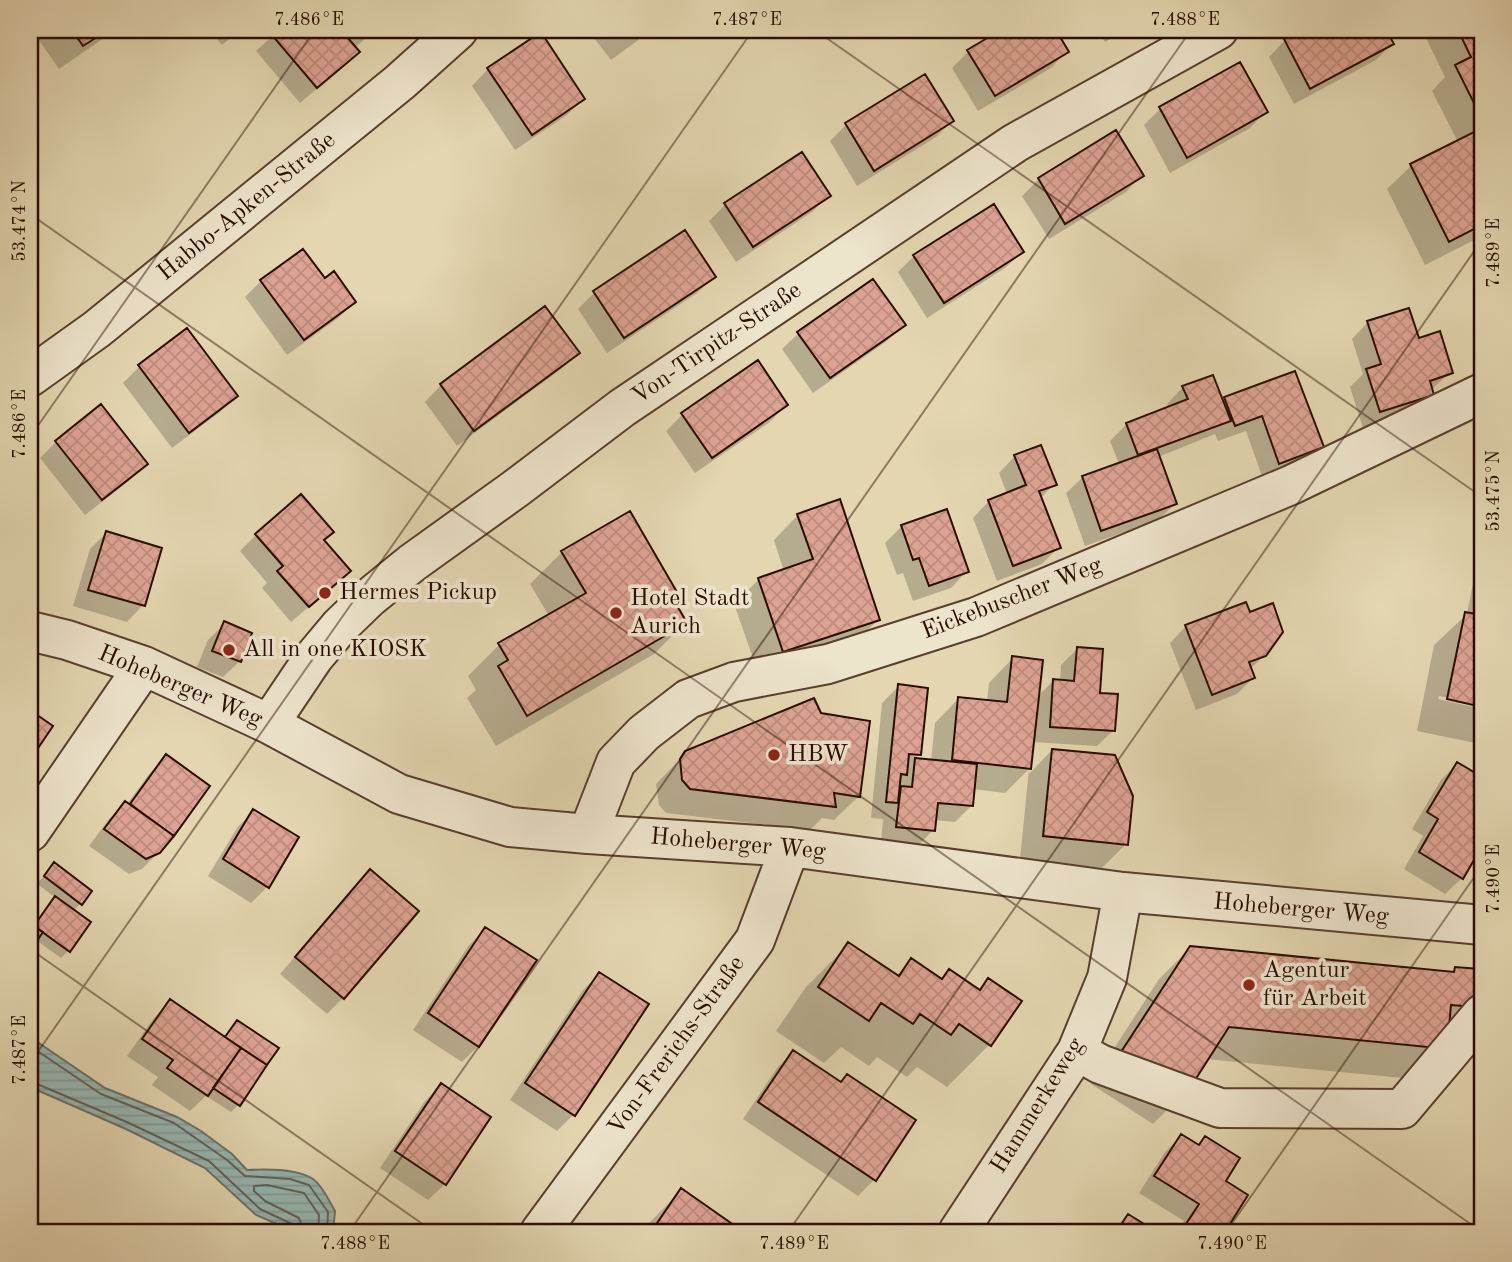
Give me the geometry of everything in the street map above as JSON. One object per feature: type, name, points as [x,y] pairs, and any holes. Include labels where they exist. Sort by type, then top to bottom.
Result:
[{"type":"street","name":"Habbo-Apken-Straße","points":[[30,377],[108,320],[400,82],[458,30]]},
{"type":"street","name":"Von-Tirpitz-Straße","points":[[269,724],[314,657],[340,626],[369,598],[622,408],[1015,143],[1218,30]]},
{"type":"street","name":"Eickebuscher Weg","points":[[588,834],[616,762],[644,733],[688,699],[734,682],[828,664],[976,617],[1291,485],[1482,393]]},
{"type":"street","name":"Hoheberger Weg","points":[[30,631],[67,640],[144,666],[269,724],[400,794],[510,827],[790,847],[1123,892],[1482,925]]},
{"type":"street","points":[[30,832],[144,666]]},
{"type":"street","name":"Von-Frerichs-Straße","points":[[540,1232],[755,940],[790,847]]},
{"type":"street","name":"Hammerkeweg","points":[[958,1232],[1077,1051],[1107,978],[1123,892]]},
{"type":"street","points":[[1077,1051],[1100,1064],[1220,1108],[1402,1109],[1482,1014]]},
{"type":"water","points":[[30,1037],[105,1088],[177,1117],[201,1131],[232,1154],[247,1170],[290,1171],[313,1179],[335,1211],[333,1232],[295,1232],[256,1215],[205,1168],[126,1129],[30,1087]]},
{"type":"building","points":[[72,30],[108,30],[83,46]]},
{"type":"building","points":[[276,30],[341,30],[360,52],[317,88],[271,34]]},
{"type":"building","points":[[1001,30],[1056,30],[1069,52],[995,96],[967,50]]},
{"type":"building","points":[[1301,30],[1386,30],[1394,44],[1310,89],[1284,39]]},
{"type":"building","points":[[1458,30],[1482,30],[1482,119],[1455,65],[1471,57]]},
{"type":"building","points":[[541,32],[585,99],[532,135],[487,68]]},
{"type":"building","points":[[1240,62],[1268,112],[1187,158],[1159,107]]},
{"type":"building","points":[[925,74],[954,121],[874,171],[845,123]]},
{"type":"building","points":[[1482,128],[1482,225],[1449,242],[1410,164]]},
{"type":"building","points":[[1116,130],[1144,176],[1065,224],[1038,178]]},
{"type":"building","points":[[802,152],[831,196],[753,247],[724,203]]},
{"type":"building","points":[[994,204],[1024,252],[944,303],[913,255]]},
{"type":"building","points":[[685,230],[716,277],[624,338],[593,291]]},
{"type":"building","points":[[303,249],[325,278],[334,271],[356,302],[304,340],[260,280]]},
{"type":"building","points":[[873,279],[906,325],[830,378],[797,332]]},
{"type":"building","points":[[545,306],[580,353],[474,431],[440,384]]},
{"type":"building","points":[[1409,308],[1419,338],[1440,331],[1453,373],[1430,381],[1434,395],[1380,412],[1366,369],[1381,364],[1367,321]]},
{"type":"building","points":[[187,328],[238,396],[189,433],[138,365]]},
{"type":"building","points":[[758,360],[788,405],[712,458],[681,413]]},
{"type":"building","points":[[1295,371],[1324,447],[1279,464],[1262,416],[1235,426],[1224,397]]},
{"type":"building","points":[[1213,375],[1231,421],[1138,455],[1126,423],[1188,399],[1182,386]]},
{"type":"building","points":[[101,404],[148,464],[102,500],[55,441]]},
{"type":"building","points":[[1041,445],[1057,485],[1039,491],[1061,548],[1013,566],[988,500],[1026,485],[1014,455]]},
{"type":"building","points":[[1157,449],[1177,504],[1101,531],[1082,476]]},
{"type":"building","points":[[301,494],[334,532],[324,540],[351,571],[309,607],[277,571],[283,566],[255,534]]},
{"type":"building","points":[[840,499],[880,620],[783,652],[758,578],[813,559],[797,514]]},
{"type":"building","points":[[947,509],[969,572],[929,586],[919,558],[913,560],[901,525]]},
{"type":"building","name":"Hotel Stadt Aurich","points":[[630,511],[681,599],[675,602],[687,623],[527,716],[498,666],[508,660],[498,643],[586,593],[561,551]]},
{"type":"building","points":[[106,531],[162,548],[145,606],[88,590]]},
{"type":"building","points":[[1246,602],[1250,612],[1273,603],[1283,632],[1266,656],[1249,662],[1255,678],[1212,695],[1185,625]]},
{"type":"building","points":[[1465,612],[1482,615],[1482,707],[1447,699]]},
{"type":"building","points":[[224,621],[252,633],[241,662],[212,651]]},
{"type":"building","points":[[1077,647],[1103,649],[1100,693],[1118,694],[1115,731],[1050,727],[1053,679],[1074,681]]},
{"type":"building","points":[[1012,656],[1043,660],[1031,769],[952,760],[958,697],[1007,702]]},
{"type":"building","points":[[898,684],[928,688],[921,755],[909,754],[907,775],[901,774],[898,803],[886,802]]},
{"type":"building","name":"HBW","points":[[814,698],[821,713],[870,721],[860,797],[834,793],[836,807],[690,789],[682,780],[680,759],[685,751]]},
{"type":"building","points":[[30,710],[53,726],[30,760]]},
{"type":"building","points":[[1052,749],[1115,755],[1133,796],[1128,845],[1043,836]]},
{"type":"building","points":[[166,754],[210,786],[174,836],[130,804]]},
{"type":"building","points":[[915,758],[977,764],[973,806],[938,803],[935,831],[896,827],[901,786],[912,787]]},
{"type":"building","points":[[1457,762],[1482,777],[1482,846],[1463,879],[1419,852],[1438,819],[1427,812]]},
{"type":"building","points":[[125,801],[174,836],[160,853],[146,859],[104,829]]},
{"type":"building","points":[[253,809],[299,837],[269,888],[223,859]]},
{"type":"building","points":[[54,862],[92,891],[82,905],[44,876]]},
{"type":"building","points":[[370,869],[419,911],[344,999],[295,957]]},
{"type":"building","points":[[55,896],[91,922],[70,952],[34,926]]},
{"type":"building","points":[[34,926],[43,932],[30,951],[30,932]]},
{"type":"building","points":[[485,927],[537,960],[479,1047],[428,1013]]},
{"type":"building","points":[[848,942],[899,976],[911,958],[942,979],[949,969],[980,990],[988,978],[1022,1001],[991,1046],[959,1024],[951,1035],[920,1014],[913,1024],[881,1003],[869,1021],[818,987]]},
{"type":"building","points":[[1190,946],[1454,972],[1455,967],[1480,969],[1476,1007],[1451,1005],[1447,1049],[1229,1027],[1186,1094],[1121,1052]]},
{"type":"building","points":[[599,972],[649,1004],[575,1116],[525,1083]]},
{"type":"building","points":[[170,999],[241,1048],[208,1096],[167,1068],[173,1060],[142,1039]]},
{"type":"building","points":[[237,1020],[279,1048],[267,1065],[225,1037]]},
{"type":"building","points":[[241,1048],[267,1065],[240,1106],[213,1088]]},
{"type":"building","points":[[793,1050],[841,1082],[847,1074],[916,1120],[876,1181],[758,1102]]},
{"type":"building","points":[[441,1083],[491,1117],[446,1185],[395,1151]]},
{"type":"building","points":[[1181,1134],[1199,1145],[1205,1136],[1240,1158],[1226,1181],[1248,1195],[1225,1232],[1192,1232],[1184,1227],[1199,1204],[1154,1176]]},
{"type":"building","points":[[681,1188],[738,1228],[735,1232],[651,1232]]},
{"type":"building","points":[[1128,1214],[1157,1232],[1116,1232]]},
{"type":"place","name":"Hermes Pickup","points":[[325,593]]},
{"type":"place","name":"Hotel Stadt Aurich","points":[[616,613]]},
{"type":"place","name":"All in one KIOSK","points":[[229,650]]},
{"type":"place","name":"HBW","points":[[774,755]]},
{"type":"place","name":"Agentur für Arbeit","points":[[1249,985]]}]
